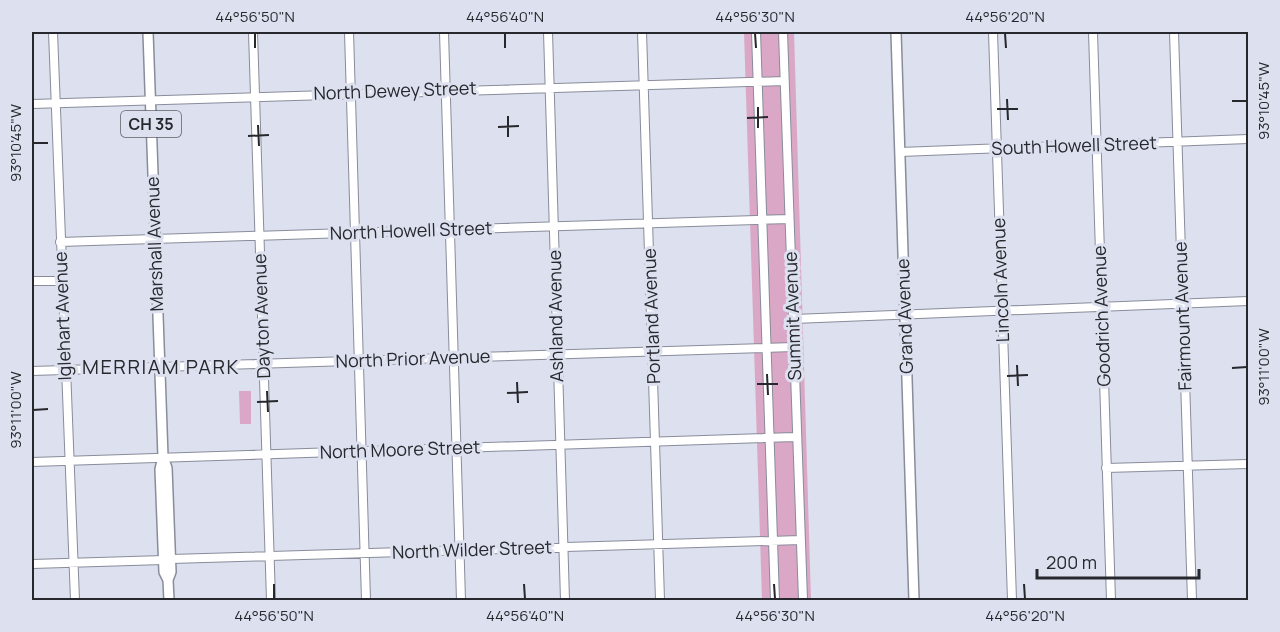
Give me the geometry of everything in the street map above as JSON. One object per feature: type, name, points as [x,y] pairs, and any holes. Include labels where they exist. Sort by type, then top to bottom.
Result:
[{"type":"main road","name":"Marshall Avenue","points":[[148,32],[163,457],[160,469],[167,560],[164,572],[168,580],[169,600]]},
{"type":"main road","name":"Grand Avenue","points":[[896,32],[914,600]]},
{"type":"street","name":"Iglehart Avenue","points":[[53,32],[75,600]]},
{"type":"street","name":"Dayton Avenue","points":[[253,32],[271,600]]},
{"type":"street","points":[[349,32],[366,600]]},
{"type":"street","points":[[444,32],[461,600]]},
{"type":"street","name":"Ashland Avenue","points":[[548,32],[565,600]]},
{"type":"street","name":"Portland Avenue","points":[[642,32],[660,600]]},
{"type":"street","name":"Summit Avenue","points":[[756,32],[775,600]]},
{"type":"street","name":"Summit Avenue","points":[[783,32],[803,600]]},
{"type":"street","name":"Lincoln Avenue","points":[[993,32],[1012,600]]},
{"type":"street","name":"Goodrich Avenue","points":[[1093,32],[1111,600]]},
{"type":"street","name":"Fairmount Avenue","points":[[1174,32],[1192,600]]},
{"type":"street","name":"North Dewey Street","points":[[32,104],[784,81]]},
{"type":"street","name":"South Howell Street","points":[[900,152],[1248,139]]},
{"type":"street","points":[[762,220],[789,219]]},
{"type":"street","name":"North Howell Street","points":[[60,242],[762,220]]},
{"type":"street","points":[[32,281],[61,280]]},
{"type":"street","points":[[794,319],[1248,302]]},
{"type":"street","name":"North Prior Avenue","points":[[32,371],[794,347]]},
{"type":"street","name":"North Moore Street","points":[[32,462],[796,437]]},
{"type":"street","points":[[1106,468],[1248,464]]},
{"type":"street","name":"North Wilder Street","points":[[32,564],[800,540]]},
{"type":"shaded area","points":[[744,32],[794,32],[811,600],[762,600]]},
{"type":"shaded area","points":[[239,391],[251,391],[251,424],[240,424]]},
{"type":"district","name":"MERRIAM PARK","points":[[161,367]]}]
